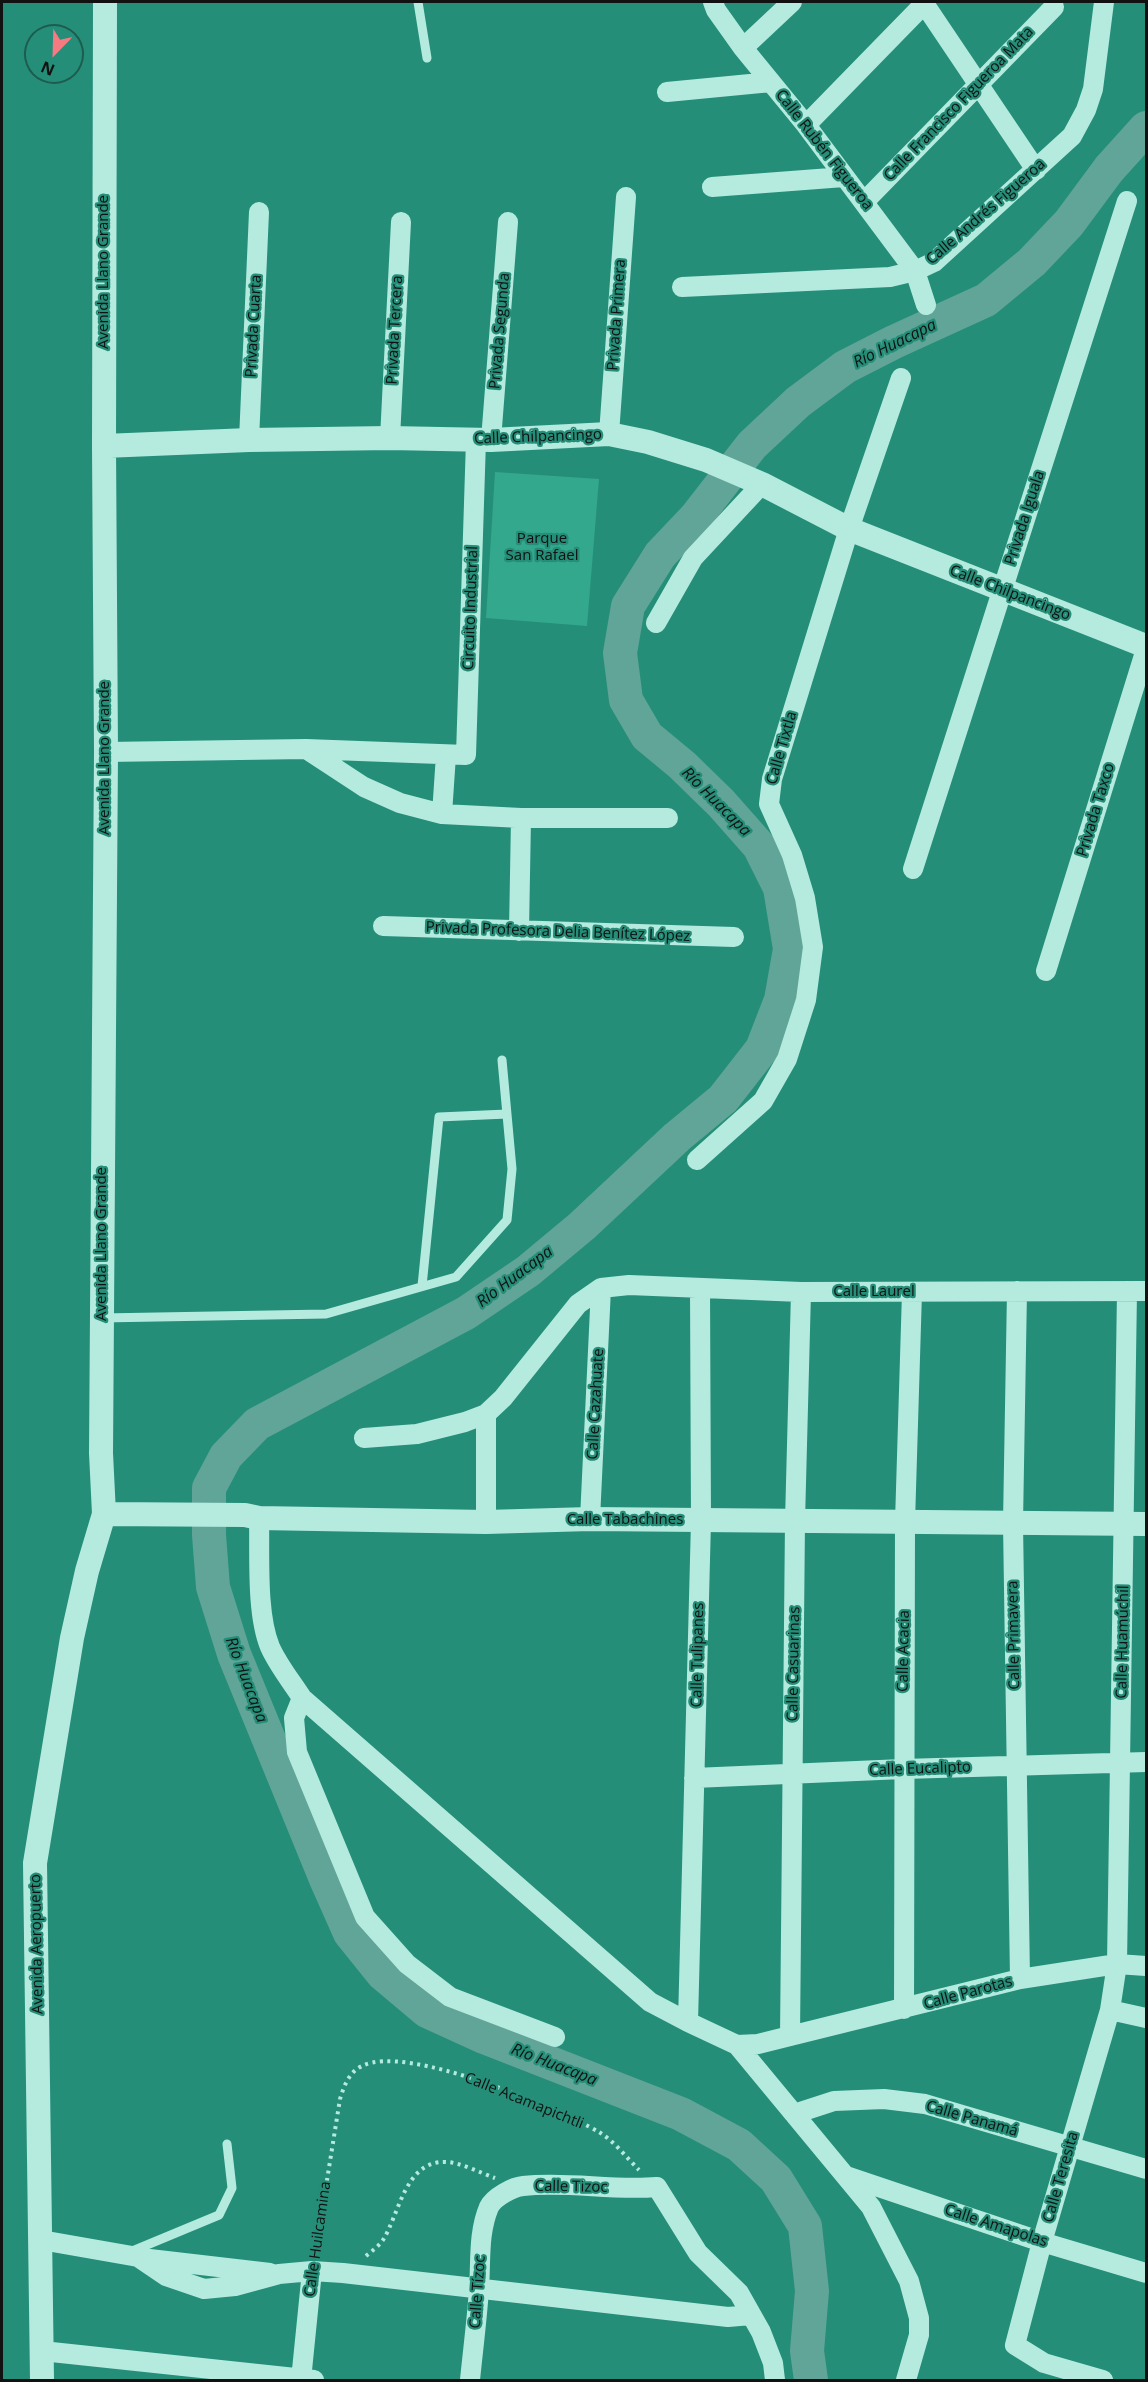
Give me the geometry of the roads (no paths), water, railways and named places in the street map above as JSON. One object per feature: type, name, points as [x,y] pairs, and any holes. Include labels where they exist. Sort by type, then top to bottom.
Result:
[{"type":"street","name":"Avenida Llano Grande","points":[[104,1514],[101,1453],[101,1318],[106,752],[105,2]]},
{"type":"street","name":"Calle Rubén Figueroa","points":[[713,2],[716,10],[743,48],[807,125],[915,271],[926,305]]},
{"type":"street","points":[[743,48],[792,2]]},
{"type":"street","points":[[807,125],[924,2],[977,86],[1036,170]]},
{"type":"street","name":"Calle Andrés Figueroa","points":[[682,287],[890,277],[915,271],[934,261],[1072,136],[1086,110],[1093,89],[1104,2]]},
{"type":"street","name":"Calle Francisco Figueroa Mata","points":[[864,202],[1054,7]]},
{"type":"street","points":[[668,92],[771,82]]},
{"type":"street","points":[[712,187],[844,177]]},
{"type":"street","name":"Privada Primera","points":[[609,434],[626,197]]},
{"type":"street","name":"Privada Iguala","points":[[913,869],[1127,201]]},
{"type":"street","name":"Privada Cuarta","points":[[249,440],[259,212]]},
{"type":"street","name":"Privada Tercera","points":[[390,438],[401,222]]},
{"type":"street","name":"Privada Segunda","points":[[483,440],[508,222]]},
{"type":"street","name":"Calle Tixtla","points":[[696,1160],[763,1101],[788,1059],[806,999],[813,947],[805,898],[792,855],[769,804],[772,779],[849,529],[901,378]]},
{"type":"street","name":"Calle Chilpancingo","points":[[104,446],[249,440],[390,438],[483,440],[609,434],[648,442],[706,460],[762,484],[849,529],[1146,648]]},
{"type":"street","name":"Circuito Industrial","points":[[106,752],[306,749],[466,755],[483,440]]},
{"type":"street","points":[[656,623],[693,558],[762,484]]},
{"type":"street","name":"Privada Taxco","points":[[1046,971],[1146,648]]},
{"type":"street","points":[[306,749],[364,787],[400,803],[442,814],[521,818],[668,818]]},
{"type":"street","points":[[442,814],[446,755]]},
{"type":"street","points":[[519,931],[521,818]]},
{"type":"street","name":"Privada Profesora Delia Benítez López","points":[[383,926],[734,937]]},
{"type":"street","name":"Calle Laurel","points":[[601,1288],[629,1286],[801,1292],[1137,1291]]},
{"type":"street","points":[[364,1438],[417,1434],[465,1422],[486,1413],[503,1398],[578,1304],[601,1288]]},
{"type":"street","name":"Calle Cazahuate","points":[[590,1520],[601,1288]]},
{"type":"street","name":"Calle Tulipanes","points":[[688,2022],[701,1521],[700,1289]]},
{"type":"street","name":"Calle Huamúchil","points":[[1117,1964],[1121,1762],[1135,1524],[1137,1291]]},
{"type":"street","name":"Calle Casuarinas","points":[[790,2036],[795,1521],[801,1292]]},
{"type":"street","name":"Calle Acacia","points":[[904,2010],[905,1522],[912,1292]]},
{"type":"street","name":"Calle Primavera","points":[[1017,1292],[1013,1523],[1020,1979]]},
{"type":"street","points":[[486,1413],[486,1522]]},
{"type":"street","name":"Calle Tabachines","points":[[104,1514],[486,1522],[590,1520],[1135,1524]]},
{"type":"street","name":"Avenida Aeropuerto","points":[[42,2380],[35,1863],[72,1638],[87,1571],[104,1514]]},
{"type":"street","points":[[252,1517],[262,1623],[269,1646],[302,1698],[651,2002],[737,2045],[871,2207],[909,2281],[920,2318],[919,2335],[906,2380]]},
{"type":"street","points":[[302,1698],[294,1718],[297,1752],[365,1917],[406,1964],[450,1997],[555,2037]]},
{"type":"street","name":"Calle Eucalipto","points":[[694,1778],[1146,1762]]},
{"type":"street","points":[[1146,1966],[1117,1964],[1110,2010],[1146,2018]]},
{"type":"street","name":"Calle Parotas","points":[[737,2045],[758,2044],[904,2010],[1020,1979],[1117,1964]]},
{"type":"street","name":"Calle Teresita","points":[[1041,2372],[1015,2345],[1042,2242],[1110,2010]]},
{"type":"street","name":"Calle Panamá","points":[[794,2114],[834,2101],[884,2099],[925,2104],[1146,2169]]},
{"type":"street","name":"Calle Amapolas","points":[[846,2176],[1042,2242],[1146,2273]]},
{"type":"street","name":"Calle Tizoc","points":[[490,2205],[504,2193],[521,2186],[579,2185],[629,2189],[657,2187],[698,2253],[739,2293],[751,2316]]},
{"type":"street","name":"Calle Tízoc","points":[[470,2380],[479,2290],[481,2232],[490,2205]]},
{"type":"street","points":[[41,2240],[132,2256],[166,2276],[204,2289],[235,2286],[279,2274],[312,2271],[728,2317],[751,2316],[773,2363],[775,2380]]},
{"type":"street","name":"Calle Huilcamina","points":[[306,2380],[312,2271]]},
{"type":"street","points":[[42,2351],[306,2380]]},
{"type":"street","points":[[1041,2372],[1103,2380]]},
{"type":"lane","points":[[418,2],[426,58]]},
{"type":"lane","points":[[101,1318],[326,1314],[456,1277],[507,1220],[512,1169],[502,1059]]},
{"type":"lane","points":[[422,1286],[439,1117],[507,1114]]},
{"type":"lane","points":[[132,2256],[219,2214],[232,2188],[226,2144]]},
{"type":"waterway","name":"Río Huacapa","points":[[811,2380],[807,2351],[812,2291],[805,2226],[776,2179],[739,2145],[681,2114],[484,2037],[427,2011],[383,1974],[350,1933],[234,1654],[213,1587],[209,1535],[209,1488],[226,1456],[257,1424],[466,1313],[528,1271],[582,1226],[677,1137],[723,1099],[762,1049],[781,1000],[790,949],[780,888],[759,846],[721,803],[682,765],[647,736],[626,700],[620,653],[628,606],[660,555],[696,517],[752,445],[798,402],[845,367],[986,300],[1032,262],[1069,223],[1109,169],[1146,128]]},
{"type":"park label","name":"Parque San Rafael","points":[[542,548]]}]
